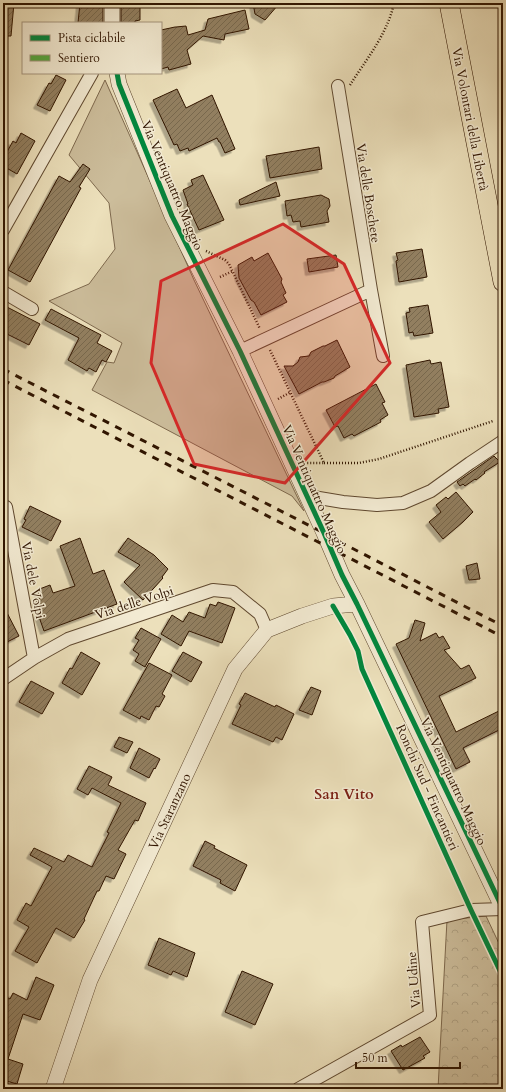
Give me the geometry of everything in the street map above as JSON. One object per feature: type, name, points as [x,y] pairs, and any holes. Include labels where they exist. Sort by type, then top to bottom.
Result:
[{"type":"main road","name":"Via Volontari della Libertà","points":[[449,3],[503,282]]},
{"type":"street","points":[[112,3],[112,22]]},
{"type":"street","points":[[3,230],[91,74]]},
{"type":"street","name":"Via Ventiquattro Maggio","points":[[117,74],[119,84],[172,216],[240,351],[342,575],[503,909]]},
{"type":"street","name":"Via delle Boschete","points":[[338,86],[383,356]]},
{"type":"street","points":[[240,351],[371,290]]},
{"type":"street","points":[[3,292],[32,309]]},
{"type":"street","points":[[307,496],[343,502],[377,505],[403,503],[431,491],[503,441]]},
{"type":"street","name":"Via dele Volpi","points":[[6,507],[34,658]]},
{"type":"street","name":"Via delle Volpi","points":[[3,680],[34,658],[68,639],[213,590],[233,592],[260,614],[267,630]]},
{"type":"street","name":"Via Staranzano","points":[[53,1089],[90,980],[235,669],[267,630],[333,606],[357,604]]},
{"type":"street","name":"Via Udine","points":[[298,1089],[430,1015],[422,922],[471,910],[503,909]]},
{"type":"path","points":[[340,101],[384,32],[393,10],[394,3]]},
{"type":"path","points":[[220,277],[233,271]]},
{"type":"path","points":[[278,399],[291,392]]},
{"type":"highlighted area","points":[[283,224],[344,264],[390,363],[285,483],[194,464],[151,363],[161,281]]},
{"type":"green space","points":[[105,80],[194,280],[304,511],[292,496],[92,390],[107,362],[114,363],[122,343],[49,301],[89,284],[115,249],[109,203],[69,155]]},
{"type":"green space","points":[[486,916],[503,952],[503,1089],[438,1089],[447,920]]},
{"type":"building","points":[[3,3],[14,3],[11,36],[3,36]]},
{"type":"building","points":[[80,3],[103,3],[103,22],[78,22]]},
{"type":"building","points":[[121,3],[140,3],[140,20],[135,22],[121,22]]},
{"type":"building","points":[[253,3],[269,3],[278,5],[265,20],[255,14]]},
{"type":"building","points":[[245,10],[249,29],[225,34],[224,40],[203,36],[187,50],[191,64],[169,70],[168,67],[162,69],[162,30],[186,26],[188,35],[205,30],[208,19]]},
{"type":"building","points":[[56,75],[66,80],[50,111],[37,105],[49,83],[51,84]]},
{"type":"building","points":[[177,89],[186,108],[212,95],[235,149],[225,153],[217,138],[189,151],[188,148],[180,151],[177,144],[174,145],[153,100]]},
{"type":"building","points":[[21,133],[35,141],[17,174],[3,166],[3,150],[7,152],[13,141],[16,143]]},
{"type":"building","points":[[319,147],[322,169],[270,178],[266,156]]},
{"type":"building","points":[[83,164],[90,169],[79,187],[81,188],[30,282],[8,270],[59,176],[70,182]]},
{"type":"building","points":[[203,175],[224,220],[199,230],[187,204],[183,190],[193,185],[191,180]]},
{"type":"building","points":[[276,182],[280,196],[240,205],[239,200]]},
{"type":"building","points":[[321,195],[329,199],[330,206],[327,211],[329,222],[301,227],[300,221],[293,222],[291,215],[287,216],[285,201]]},
{"type":"building","points":[[422,249],[427,277],[399,282],[396,261],[398,260],[396,253]]},
{"type":"building","points":[[268,253],[282,279],[281,282],[286,293],[283,295],[287,302],[261,315],[239,278],[238,265],[252,257],[254,261]]},
{"type":"building","points":[[336,255],[338,267],[309,272],[307,259]]},
{"type":"building","points":[[3,305],[40,324],[29,345],[3,332]]},
{"type":"building","points":[[428,305],[433,333],[414,336],[413,332],[409,333],[406,313],[410,312],[409,308]]},
{"type":"building","points":[[51,309],[101,335],[97,343],[112,351],[106,362],[102,360],[96,372],[89,368],[87,371],[68,360],[79,338],[45,320]]},
{"type":"building","points":[[337,340],[350,367],[334,378],[322,382],[299,394],[284,366],[293,366],[298,362],[300,357],[309,356],[311,352]]},
{"type":"building","points":[[430,360],[431,364],[441,362],[449,407],[438,409],[439,413],[414,417],[406,365]]},
{"type":"building","points":[[376,384],[385,402],[382,403],[388,415],[380,420],[381,422],[354,436],[352,434],[344,438],[338,426],[335,427],[326,410]]},
{"type":"building","points":[[494,456],[500,462],[484,472],[485,473],[476,480],[475,479],[465,486],[463,484],[460,486],[457,482]]},
{"type":"building","points":[[456,492],[473,512],[443,539],[429,522],[441,512],[436,505],[446,497],[448,499]]},
{"type":"building","points":[[30,506],[61,521],[51,541],[22,527],[26,520],[24,519]]},
{"type":"building","points":[[80,538],[93,574],[104,570],[117,604],[44,631],[38,614],[41,612],[36,600],[41,598],[37,590],[50,585],[53,593],[75,586],[60,546]]},
{"type":"building","points":[[128,538],[154,555],[168,569],[162,577],[163,578],[143,600],[124,582],[140,565],[118,552]]},
{"type":"building","points":[[477,563],[480,579],[469,580],[466,566]]},
{"type":"building","points":[[218,602],[235,608],[222,643],[189,631],[181,646],[161,634],[172,615],[183,622],[189,612],[205,618],[210,604],[216,606]]},
{"type":"building","points":[[3,605],[19,636],[3,644]]},
{"type":"building","points":[[415,620],[425,623],[420,641],[436,633],[439,638],[443,636],[450,648],[444,650],[461,669],[469,665],[476,678],[439,696],[456,732],[503,709],[503,728],[463,748],[470,762],[456,769],[396,644],[409,638]]},
{"type":"building","points":[[141,628],[161,639],[145,667],[135,661],[139,654],[133,650],[139,640],[135,638]]},
{"type":"building","points":[[81,652],[100,663],[82,695],[62,683],[70,668],[72,669]]},
{"type":"building","points":[[183,652],[202,662],[191,682],[172,671]]},
{"type":"building","points":[[149,663],[172,675],[162,694],[165,696],[159,707],[156,706],[149,720],[141,716],[140,719],[123,710]]},
{"type":"building","points":[[31,681],[54,693],[42,714],[19,702]]},
{"type":"building","points":[[311,687],[321,691],[312,715],[299,710]]},
{"type":"building","points":[[245,693],[294,714],[282,740],[276,737],[273,742],[232,724],[241,705],[239,704]]},
{"type":"building","points":[[119,737],[133,742],[127,753],[114,747]]},
{"type":"building","points":[[139,748],[160,759],[149,778],[130,768]]},
{"type":"building","points":[[89,766],[112,777],[108,785],[146,803],[138,821],[135,820],[118,850],[126,854],[114,879],[106,876],[99,891],[97,891],[84,919],[85,920],[74,938],[56,928],[37,963],[15,951],[29,927],[17,920],[26,903],[31,906],[52,867],[30,855],[34,848],[64,862],[68,855],[92,867],[109,833],[107,832],[121,803],[92,788],[88,795],[77,789]]},
{"type":"building","points":[[205,841],[215,846],[214,848],[247,865],[235,891],[220,883],[221,880],[193,866]]},
{"type":"building","points":[[159,938],[195,953],[187,977],[173,971],[171,975],[148,965]]},
{"type":"building","points":[[242,971],[273,984],[255,1025],[225,1012]]},
{"type":"building","points":[[36,977],[54,985],[40,1020],[23,1014],[8,1059],[23,1064],[17,1084],[3,1080],[3,995],[10,999],[13,993],[27,1000]]},
{"type":"building","points":[[420,1037],[430,1052],[423,1056],[425,1058],[403,1070],[391,1051]]},
{"type":"railway","points":[[3,369],[503,626]]},
{"type":"railway","points":[[3,380],[503,637]]},
{"type":"marked path","points":[[3,499],[6,507]]},
{"type":"cycle path","name":"Ronchi Sud - Fincantieri","points":[[117,74],[119,84],[172,216],[240,351],[342,575],[503,909]]},
{"type":"cycle path","name":"Ronchi Sud - Fincantieri","points":[[333,606],[358,651],[362,669],[471,910],[503,977]]},
{"type":"district","name":"San Vito","points":[[344,794]]}]
